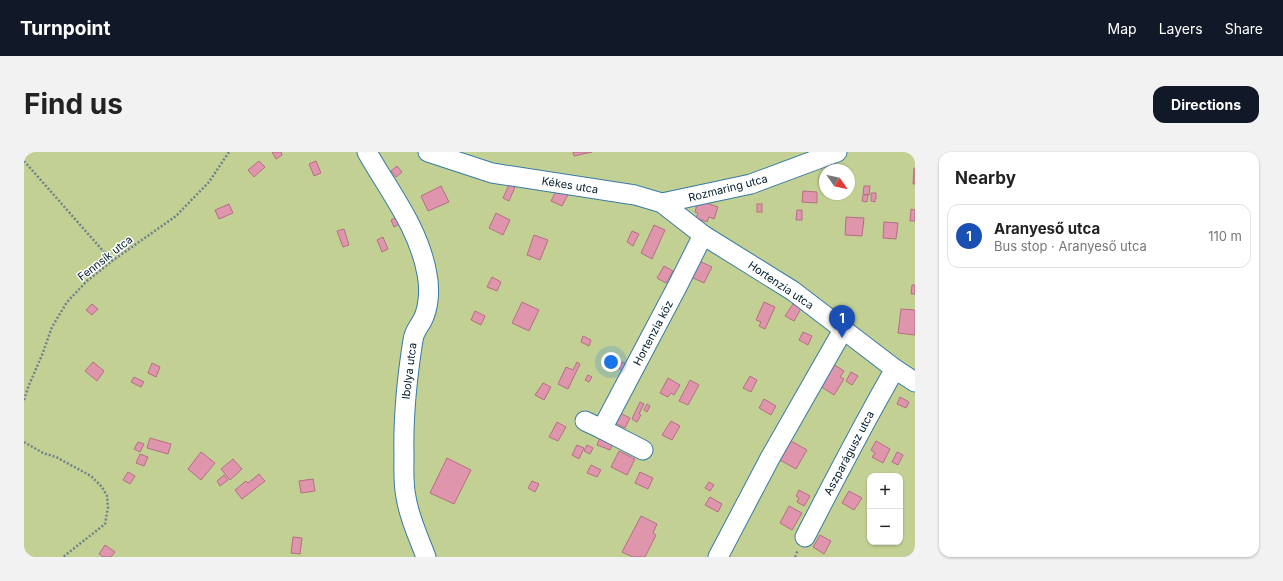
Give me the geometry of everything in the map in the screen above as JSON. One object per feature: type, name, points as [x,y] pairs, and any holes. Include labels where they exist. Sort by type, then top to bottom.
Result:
[{"type":"street","name":"Ibolya utca","points":[[367,152],[395,197],[412,229],[423,256],[427,275],[427,310],[414,334],[403,434],[406,497],[410,514],[426,557]]},
{"type":"street","name":"Kékes utca","points":[[428,152],[492,173],[635,195],[662,203],[703,235]]},
{"type":"street","name":"Rozmaring utca","points":[[662,203],[751,184],[837,152]]},
{"type":"street","name":"Hortenzia utca","points":[[703,235],[793,291],[895,369],[915,382]]},
{"type":"street","name":"Hortenzia köz","points":[[602,430],[703,235]]},
{"type":"street","points":[[718,557],[770,458],[843,330]]},
{"type":"street","name":"Aszparágusz utca","points":[[805,537],[876,401],[895,369]]},
{"type":"street","points":[[585,421],[643,450]]},
{"type":"path","name":"Fennsík utca","points":[[24,400],[52,327],[67,302],[87,281],[112,261],[176,216],[209,182],[229,152]]},
{"type":"path","points":[[24,161],[112,261]]},
{"type":"path","points":[[24,442],[91,476],[102,487],[107,496],[108,507],[106,524],[64,557]]},
{"type":"green space","points":[[24,152],[915,152],[915,557],[24,557]]},
{"type":"building","points":[[272,152],[281,152],[282,155],[276,159]]},
{"type":"building","points":[[573,152],[592,152],[574,156]]},
{"type":"building","points":[[259,161],[265,167],[254,177],[248,170]]},
{"type":"building","points":[[316,161],[321,173],[314,176],[309,164]]},
{"type":"building","points":[[397,166],[402,172],[396,177],[391,171]]},
{"type":"building","points":[[914,168],[915,184],[913,184]]},
{"type":"building","points":[[509,185],[515,187],[509,201],[503,198]]},
{"type":"building","points":[[441,186],[449,202],[428,211],[421,196]]},
{"type":"building","points":[[864,186],[870,186],[869,195],[863,194]]},
{"type":"building","points":[[557,189],[570,191],[562,206],[551,201]]},
{"type":"building","points":[[803,191],[817,192],[817,203],[802,202]]},
{"type":"building","points":[[871,193],[876,193],[875,202],[871,201]]},
{"type":"building","points":[[863,195],[868,195],[867,202],[862,201]]},
{"type":"building","points":[[698,200],[718,207],[714,219],[709,217],[707,222],[696,218],[698,213],[695,212]]},
{"type":"building","points":[[229,204],[233,213],[219,219],[215,210]]},
{"type":"building","points":[[757,204],[762,204],[762,212],[757,212]]},
{"type":"building","points":[[911,209],[915,210],[915,221],[910,221]]},
{"type":"building","points":[[797,210],[802,210],[802,220],[796,220]]},
{"type":"building","points":[[496,213],[510,220],[503,235],[489,228]]},
{"type":"building","points":[[398,217],[401,223],[394,227],[391,220]]},
{"type":"building","points":[[846,217],[864,218],[862,236],[845,235]]},
{"type":"building","points":[[884,222],[898,223],[896,239],[883,238]]},
{"type":"building","points":[[654,225],[665,230],[652,259],[641,253]]},
{"type":"building","points":[[344,229],[349,245],[343,247],[337,231]]},
{"type":"building","points":[[632,231],[639,234],[633,246],[627,242]]},
{"type":"building","points":[[534,235],[548,240],[540,260],[527,255]]},
{"type":"building","points":[[383,237],[388,249],[382,252],[377,240]]},
{"type":"building","points":[[699,261],[712,267],[704,283],[691,277]]},
{"type":"building","points":[[664,266],[673,271],[666,283],[657,278]]},
{"type":"building","points":[[492,277],[501,282],[497,291],[487,287]]},
{"type":"building","points":[[912,285],[915,285],[915,294],[911,294]]},
{"type":"building","points":[[795,301],[803,305],[794,321],[785,316]]},
{"type":"building","points":[[522,302],[539,310],[529,331],[512,323]]},
{"type":"building","points":[[764,302],[775,307],[765,329],[759,326],[761,322],[756,320]]},
{"type":"building","points":[[92,304],[98,309],[92,315],[86,310]]},
{"type":"building","points":[[901,309],[915,310],[915,335],[898,333]]},
{"type":"building","points":[[475,311],[485,316],[481,325],[471,320]]},
{"type":"building","points":[[803,332],[812,336],[808,345],[799,340]]},
{"type":"building","points":[[583,336],[591,340],[589,346],[581,342]]},
{"type":"building","points":[[93,362],[104,371],[97,381],[85,371]]},
{"type":"building","points":[[577,362],[580,364],[568,389],[558,384],[566,367],[573,370]]},
{"type":"building","points":[[622,362],[628,365],[625,372],[619,369]]},
{"type":"building","points":[[152,363],[160,367],[156,377],[148,373]]},
{"type":"building","points":[[833,364],[844,371],[840,377],[844,379],[834,395],[817,384]]},
{"type":"building","points":[[851,372],[858,376],[852,385],[846,381]]},
{"type":"building","points":[[588,375],[592,377],[589,382],[585,380]]},
{"type":"building","points":[[750,376],[757,380],[751,392],[743,388]]},
{"type":"building","points":[[134,377],[144,382],[141,387],[131,382]]},
{"type":"building","points":[[668,378],[680,385],[674,395],[671,393],[668,397],[660,393]]},
{"type":"building","points":[[690,380],[699,385],[688,405],[679,401]]},
{"type":"building","points":[[543,383],[551,387],[544,400],[535,395]]},
{"type":"building","points":[[900,397],[909,402],[906,408],[897,404]]},
{"type":"building","points":[[764,399],[776,406],[771,415],[759,408]]},
{"type":"building","points":[[640,402],[644,404],[637,422],[632,419]]},
{"type":"building","points":[[647,404],[650,406],[647,412],[644,410]]},
{"type":"building","points":[[620,413],[630,418],[625,428],[615,423]]},
{"type":"building","points":[[671,421],[680,426],[672,440],[662,435]]},
{"type":"building","points":[[557,422],[566,427],[558,441],[549,437]]},
{"type":"building","points":[[601,434],[615,440],[610,450],[597,445]]},
{"type":"building","points":[[150,438],[171,444],[168,454],[147,448]]},
{"type":"building","points":[[791,441],[807,450],[796,469],[780,460]]},
{"type":"building","points":[[876,441],[890,449],[883,463],[872,457],[875,453],[871,450]]},
{"type":"building","points":[[138,442],[144,444],[140,452],[134,449]]},
{"type":"building","points":[[577,445],[584,448],[579,459],[572,455]]},
{"type":"building","points":[[587,445],[593,448],[590,454],[584,451]]},
{"type":"building","points":[[619,451],[635,459],[627,475],[611,467]]},
{"type":"building","points":[[201,452],[215,463],[201,480],[188,469]]},
{"type":"building","points":[[897,452],[903,455],[898,465],[892,462]]},
{"type":"building","points":[[140,454],[148,457],[144,466],[136,463]]},
{"type":"building","points":[[447,458],[471,470],[454,504],[430,493]]},
{"type":"building","points":[[233,459],[242,469],[230,480],[221,469]]},
{"type":"building","points":[[591,465],[601,470],[597,477],[587,473]]},
{"type":"building","points":[[128,472],[135,476],[130,484],[123,480]]},
{"type":"building","points":[[640,472],[653,478],[648,489],[635,483]]},
{"type":"building","points":[[259,474],[265,481],[242,499],[235,490],[246,481],[248,483]]},
{"type":"building","points":[[224,475],[228,480],[220,486],[217,481]]},
{"type":"building","points":[[313,479],[315,491],[301,493],[299,481]]},
{"type":"building","points":[[532,481],[539,484],[535,492],[528,488]]},
{"type":"building","points":[[709,482],[714,485],[710,491],[705,488]]},
{"type":"building","points":[[799,490],[810,496],[804,506],[797,502],[799,498],[796,496]]},
{"type":"building","points":[[849,491],[862,498],[854,510],[842,503]]},
{"type":"building","points":[[710,497],[722,504],[718,512],[705,505]]},
{"type":"building","points":[[789,506],[802,513],[792,530],[780,523]]},
{"type":"building","points":[[641,516],[657,524],[653,533],[656,535],[645,557],[633,557],[622,552]]},
{"type":"building","points":[[820,535],[831,541],[824,554],[813,547]]},
{"type":"building","points":[[293,537],[302,538],[300,554],[291,553]]},
{"type":"building","points":[[105,545],[115,552],[111,557],[103,557],[99,554]]},
{"type":"place","name":"Aranyeső utca","points":[[842,338]]}]
